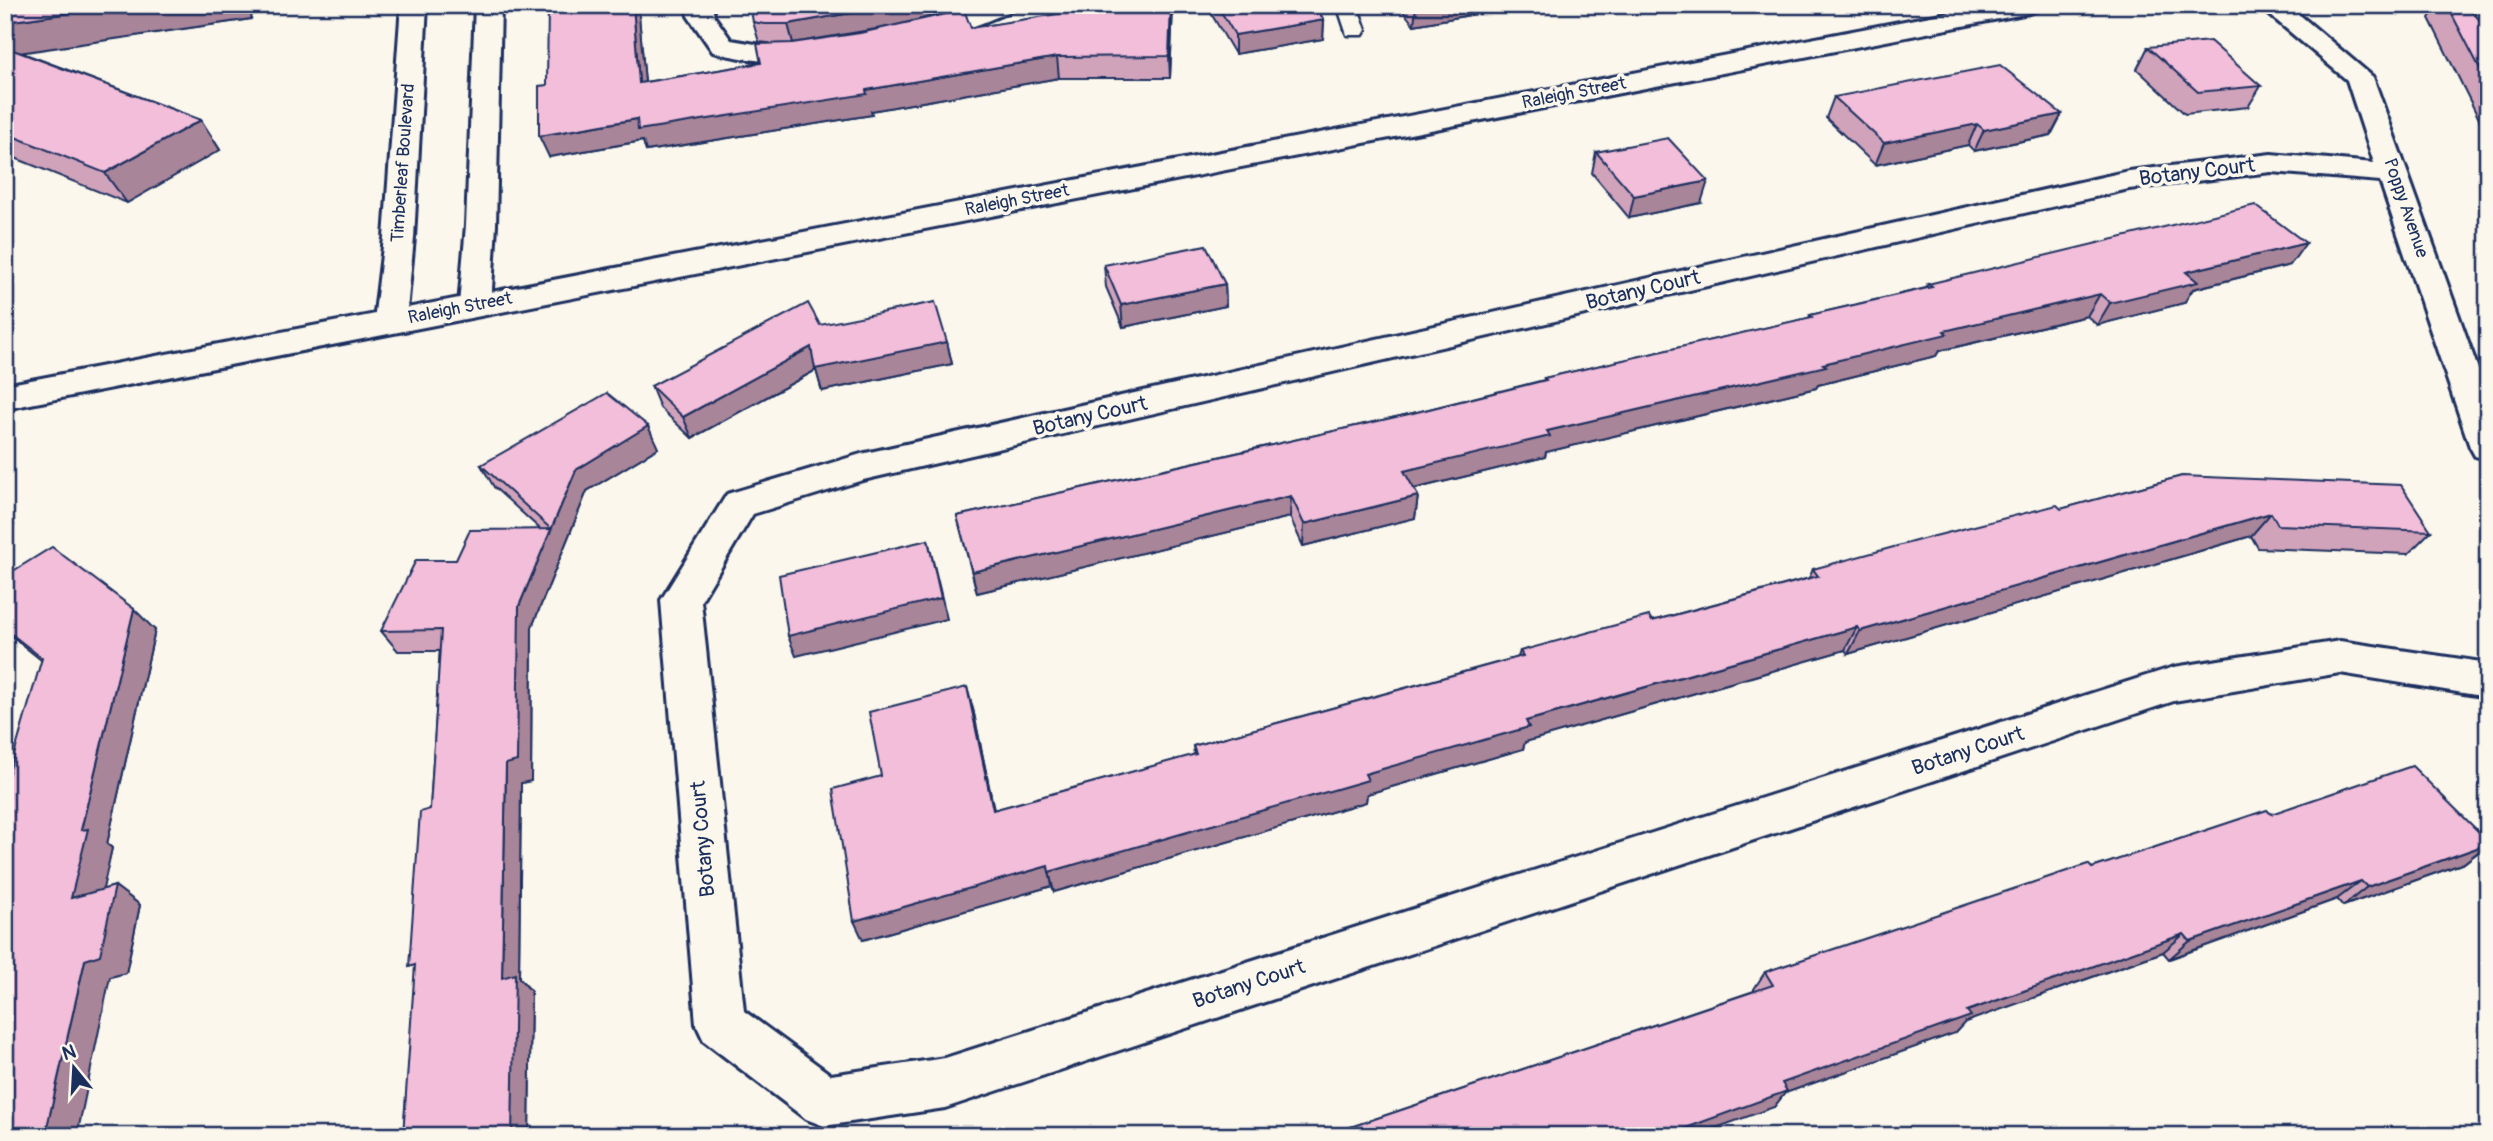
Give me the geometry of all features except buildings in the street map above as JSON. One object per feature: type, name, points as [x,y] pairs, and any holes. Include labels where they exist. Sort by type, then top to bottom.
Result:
[{"type":"street","name":"Timberleaf Boulevard","points":[[390,321],[399,238],[414,5]]},
{"type":"street","points":[[475,305],[481,225],[488,5]]},
{"type":"street","points":[[895,36],[962,23],[1004,5]]},
{"type":"street","name":"Raleigh Street","points":[[5,397],[2029,5]]},
{"type":"street","name":"Poppy Avenue","points":[[2271,5],[2297,23],[2359,77],[2395,173],[2488,447]]},
{"type":"street","points":[[700,11],[722,46],[774,55],[841,46]]},
{"type":"street","name":"Botany Court","points":[[2395,173],[2271,163],[2129,180],[861,467],[740,504],[681,600],[721,1024],[824,1101],[946,1083],[2174,684],[2340,657],[2488,680]]},
{"type":"lane","points":[[1347,5],[1355,30]]}]
